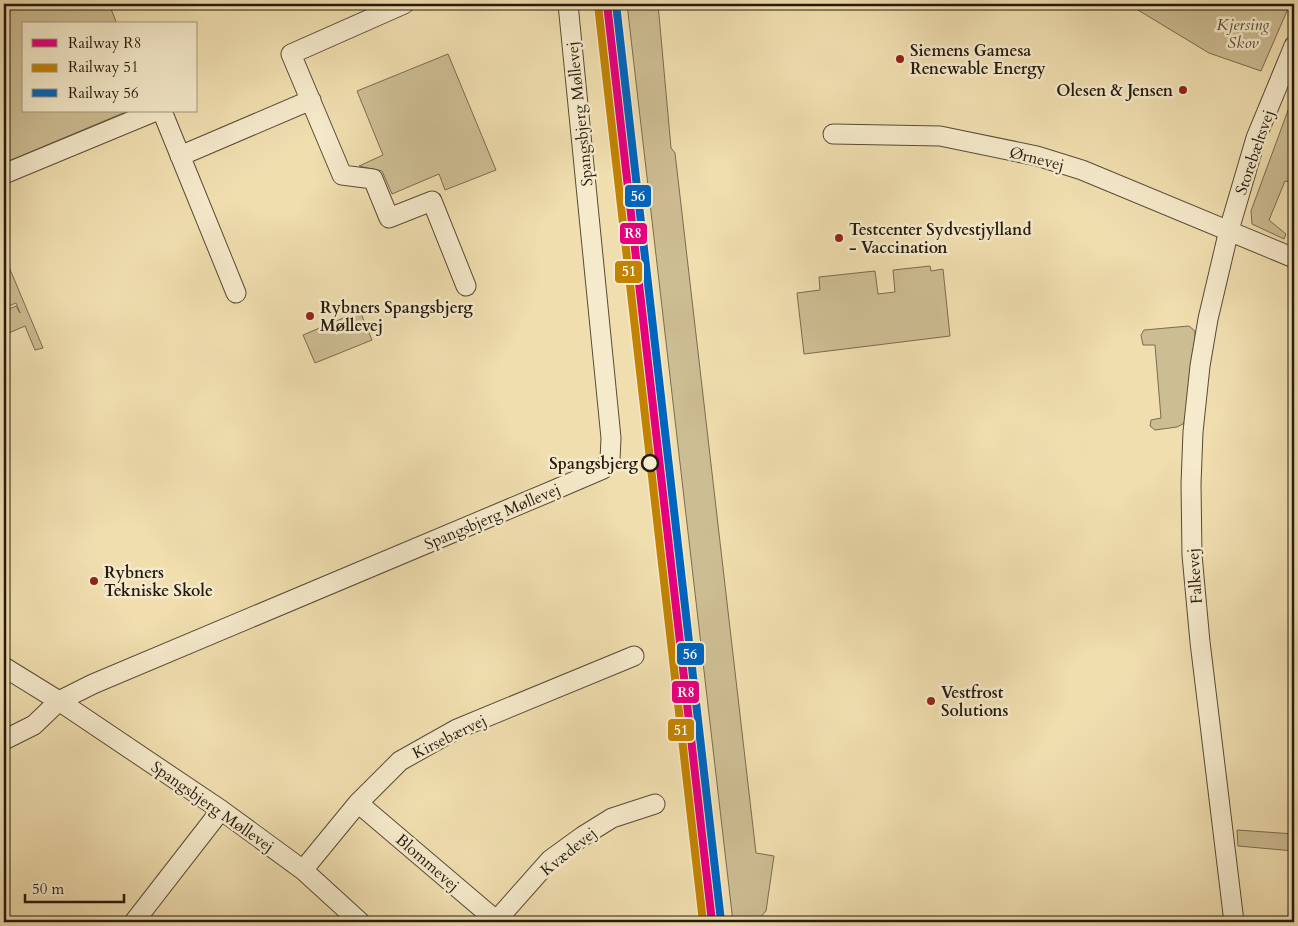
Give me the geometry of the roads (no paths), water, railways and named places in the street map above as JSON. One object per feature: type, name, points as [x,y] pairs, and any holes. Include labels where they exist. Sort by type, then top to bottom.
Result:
[{"type":"street","points":[[404,4],[291,54],[342,175],[373,180],[389,218],[432,201],[466,286]]},
{"type":"street","name":"Spangsbjerg Møllevej","points":[[59,701],[93,684],[602,469],[610,460],[610,429],[568,4]]},
{"type":"street","name":"Storebæltsvej","points":[[1229,230],[1256,138],[1294,46]]},
{"type":"street","points":[[180,156],[311,100]]},
{"type":"street","points":[[4,174],[154,112]]},
{"type":"street","points":[[162,112],[236,293]]},
{"type":"street","name":"Ørnevej","points":[[833,134],[940,136],[1038,156],[1082,170],[1294,258]]},
{"type":"street","name":"Falkevej","points":[[1229,230],[1211,304],[1201,357],[1193,432],[1191,484],[1192,554],[1200,642],[1234,922]]},
{"type":"street","name":"Kirsebærvej","points":[[303,870],[358,803],[400,761],[457,729],[634,656]]},
{"type":"street","name":"Spangsbjerg Møllevej","points":[[4,666],[221,810],[303,870],[360,922]]},
{"type":"street","points":[[4,740],[34,725],[59,701]]},
{"type":"street","name":"Blommevej","points":[[358,803],[497,921]]},
{"type":"street","name":"Kvædevej","points":[[497,921],[550,860],[612,818],[655,804]]},
{"type":"street","points":[[134,922],[221,810]]},
{"type":"rail line","name":"R8","points":[[607,4],[712,922]]},
{"type":"rail line","name":"56","points":[[616,4],[721,921]]},
{"type":"rail line","name":"51","points":[[598,5],[703,922]]},
{"type":"place","name":"Siemens Gamesa Renewable Energy","points":[[900,59]]},
{"type":"place","name":"Olesen & Jensen","points":[[1183,90]]},
{"type":"place","name":"Testcenter Sydvestjylland - Vaccination","points":[[839,238]]},
{"type":"place","name":"Rybners Spangsbjerg Møllevej","points":[[310,316]]},
{"type":"place","name":"Spangsbjerg","points":[[650,463]]},
{"type":"place","name":"Rybners Tekniske Skole","points":[[94,581]]},
{"type":"place","name":"Vestfrost Solutions","points":[[931,701]]},
{"type":"park label","name":"Kjersing Skov","points":[[1243,33]]}]
